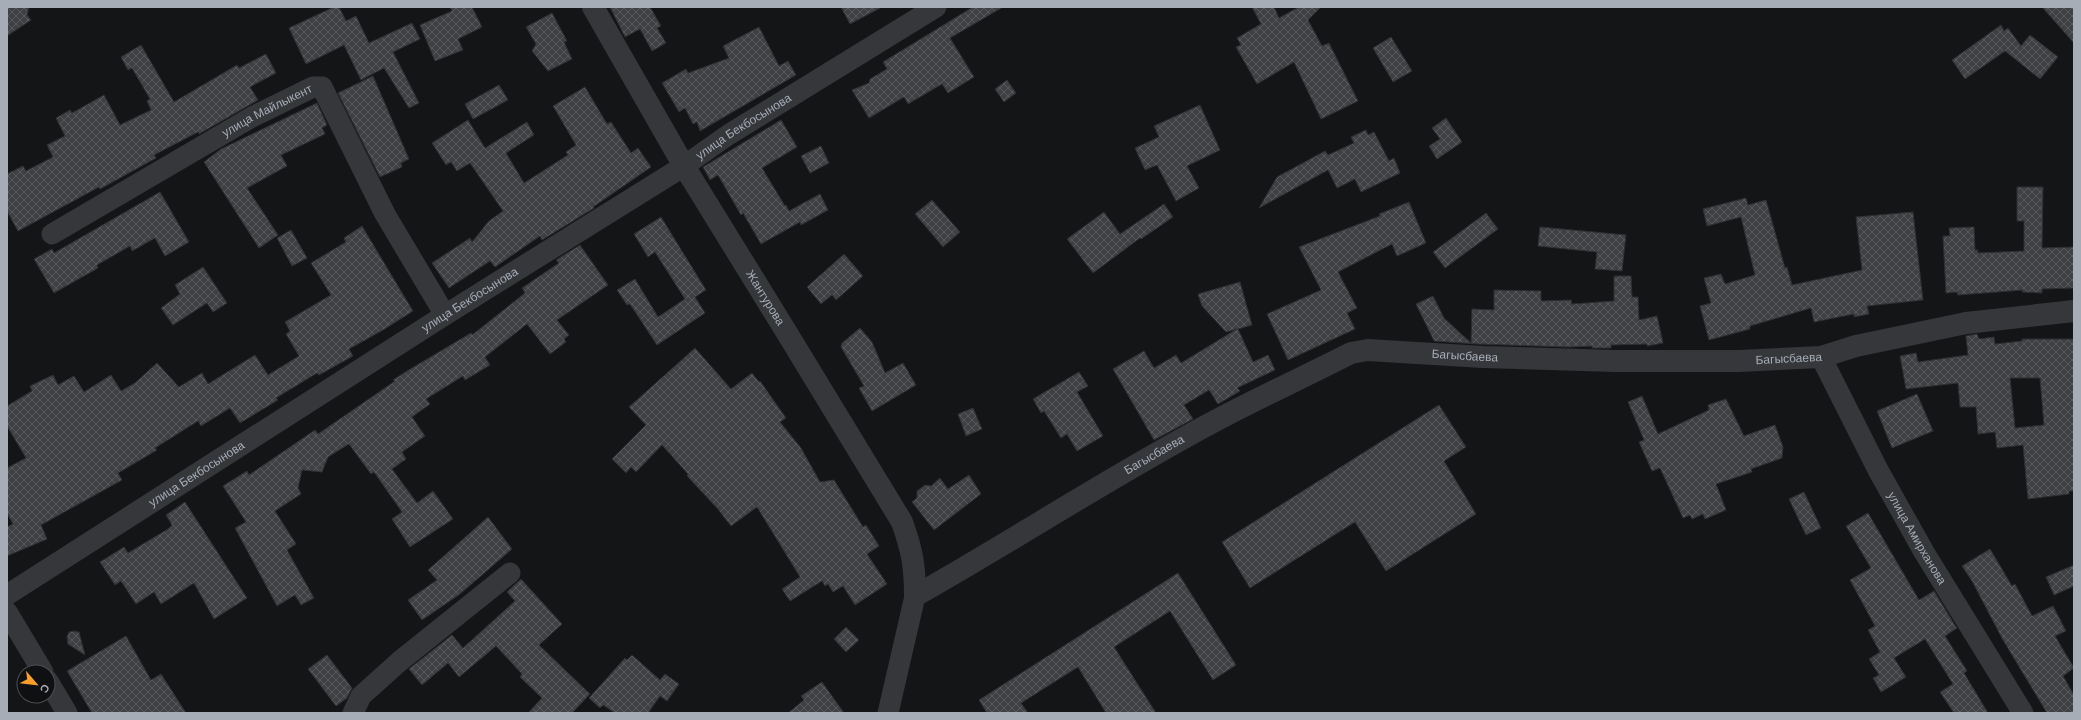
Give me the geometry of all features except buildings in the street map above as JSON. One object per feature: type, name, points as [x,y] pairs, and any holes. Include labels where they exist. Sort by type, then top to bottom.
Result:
[{"type":"street","name":"Жантурова","points":[[593,7],[684,166],[902,522],[910,543],[915,566],[915,596]]},
{"type":"street","name":"улица Бекбосынова","points":[[7,595],[445,315],[684,166],[728,135],[936,7]]},
{"type":"street","name":"улица Майлыкент","points":[[52,234],[252,118],[313,87],[322,87],[385,214],[445,315]]},
{"type":"street","name":"Багысбаева","points":[[915,596],[963,569],[1058,510],[1215,421],[1351,353],[1368,350],[1615,361],[1739,361],[1821,357],[1856,346],[1966,323],[2074,311]]},
{"type":"street","name":"улица Амирханова","points":[[1821,357],[1878,470],[1924,552],[2023,713]]},
{"type":"street","points":[[353,713],[361,696],[400,661],[510,573]]},
{"type":"street","points":[[888,713],[915,596]]},
{"type":"street","points":[[7,612],[38,664]]},
{"type":"street","points":[[56,694],[67,713]]}]
